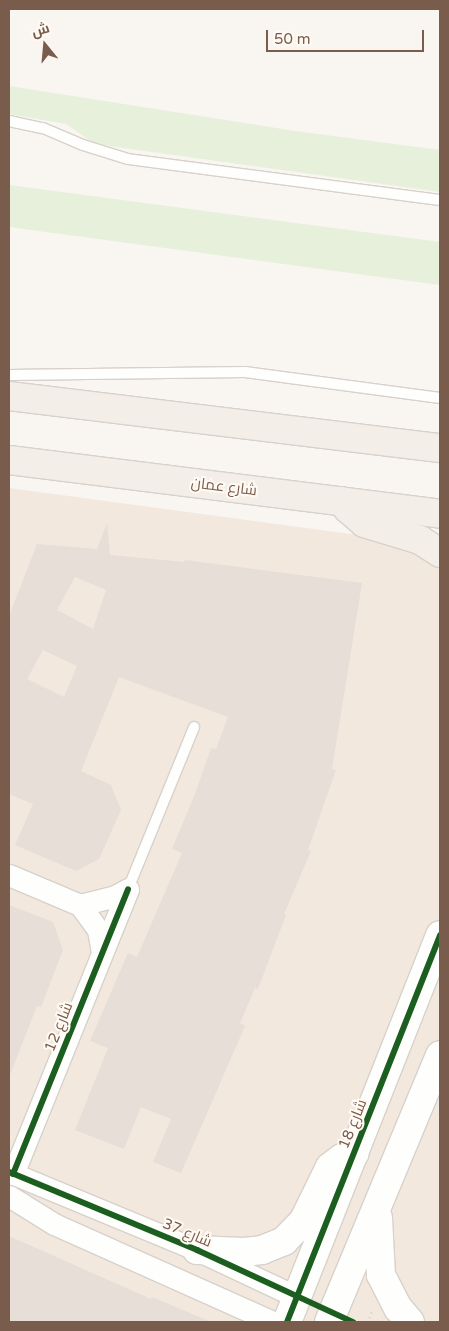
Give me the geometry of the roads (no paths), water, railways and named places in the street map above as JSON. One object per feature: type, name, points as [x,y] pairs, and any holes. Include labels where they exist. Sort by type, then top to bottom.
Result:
[{"type":"main road","points":[[9,396],[440,448]]},
{"type":"main road","name":"شارع عمان","points":[[9,460],[440,514]]},
{"type":"main road","points":[[342,501],[348,509],[364,522],[420,540],[440,552]]},
{"type":"street","points":[[9,875],[80,905],[98,930],[102,952]]},
{"type":"street","points":[[80,905],[113,897],[128,889]]},
{"type":"street","name":"شارع 12","points":[[11,1173],[128,889]]},
{"type":"street","name":"شارع 18","points":[[287,1322],[440,935]]},
{"type":"street","points":[[338,1319],[377,1208],[440,1055]]},
{"type":"street","points":[[197,1250],[244,1252],[262,1250],[284,1241],[304,1220],[330,1167],[342,1158],[354,1154]]},
{"type":"street","name":"شارع 37","points":[[11,1173],[197,1250],[297,1297],[338,1319]]},
{"type":"street","points":[[9,1196],[60,1227],[273,1322]]},
{"type":"street","points":[[377,1208],[381,1275],[398,1308],[410,1322]]},
{"type":"lane","points":[[9,121],[43,128],[82,145],[128,159],[440,200]]},
{"type":"lane","points":[[9,375],[245,372],[440,398]]},
{"type":"lane","name":"شارع 12","points":[[128,889],[194,727]]}]
